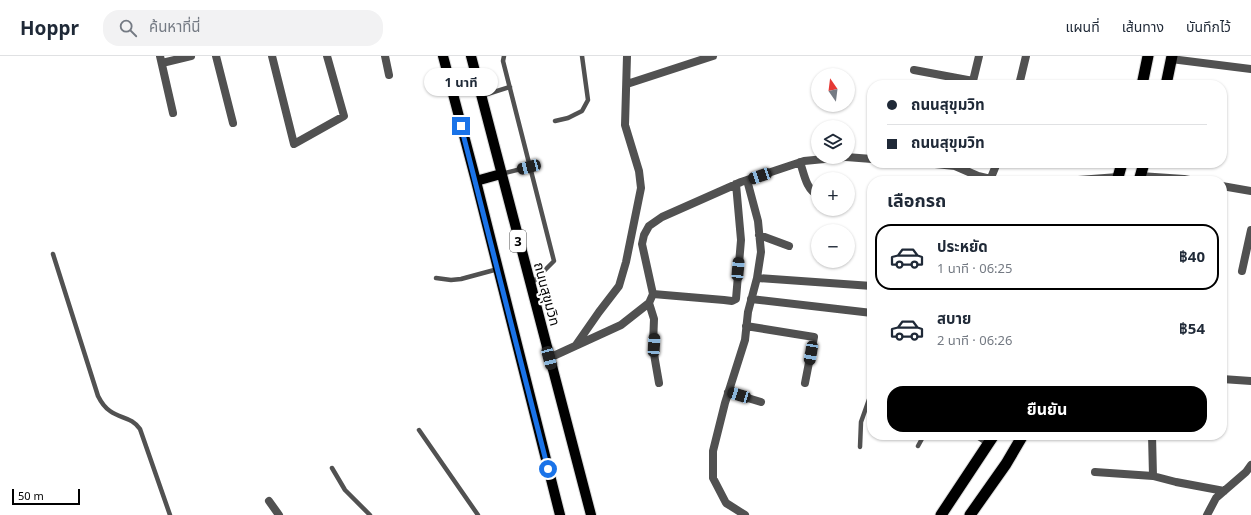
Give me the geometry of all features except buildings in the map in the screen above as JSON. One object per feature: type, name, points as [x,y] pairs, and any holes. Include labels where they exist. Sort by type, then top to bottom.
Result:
[{"type":"highway","points":[[1143,80],[1148,56]]},
{"type":"highway","points":[[1167,80],[1171,57]]},
{"type":"highway","points":[[941,515],[990,440]]},
{"type":"highway","points":[[970,515],[1006,464],[1020,440]]},
{"type":"main road","name":"3","points":[[443,56],[560,515]]},
{"type":"main road","name":"ถนนสุขุมวิท","points":[[471,56],[540,326],[591,515]]},
{"type":"main road","points":[[476,181],[501,174]]},
{"type":"main road","points":[[582,480],[598,515]]},
{"type":"street","points":[[173,113],[161,60],[191,56]]},
{"type":"street","points":[[216,56],[233,123]]},
{"type":"street","points":[[272,56],[294,144],[344,116],[327,56]]},
{"type":"street","points":[[385,56],[389,74]]},
{"type":"street","points":[[576,346],[619,286],[626,262],[641,188],[639,171],[625,125],[627,56]]},
{"type":"street","points":[[627,84],[713,56]]},
{"type":"street","points":[[974,80],[979,56]]},
{"type":"street","points":[[1020,80],[1026,56]]},
{"type":"street","points":[[1171,57],[1251,69]]},
{"type":"street","points":[[914,70],[959,80]]},
{"type":"street","points":[[855,158],[867,159]]},
{"type":"street","points":[[549,358],[621,325],[649,303],[652,294],[642,244],[644,235],[649,226],[662,217],[736,184],[800,162],[811,160]]},
{"type":"street","points":[[800,162],[811,190]]},
{"type":"street","points":[[962,168],[974,176]]},
{"type":"street","points":[[745,515],[726,503],[713,478],[713,451],[728,392],[744,340],[748,312],[757,278],[761,252],[758,221],[747,180]]},
{"type":"street","points":[[652,294],[732,302],[736,299],[741,240],[736,184]]},
{"type":"street","points":[[1227,187],[1251,191]]},
{"type":"street","points":[[1242,270],[1251,230]]},
{"type":"street","points":[[759,235],[789,246]]},
{"type":"street","points":[[757,278],[867,286]]},
{"type":"street","points":[[752,299],[867,312]]},
{"type":"street","points":[[649,303],[654,319],[655,360],[659,383]]},
{"type":"street","points":[[746,326],[814,337],[805,383]]},
{"type":"street","points":[[1227,379],[1251,381]]},
{"type":"street","points":[[728,392],[761,402]]},
{"type":"street","points":[[1152,440],[1153,476]]},
{"type":"street","points":[[1207,515],[1216,498],[1246,472],[1251,465]]},
{"type":"street","points":[[1095,472],[1153,476],[1224,491]]},
{"type":"street","points":[[269,501],[279,515]]},
{"type":"lane","points":[[504,56],[503,61],[554,261],[530,285]]},
{"type":"lane","points":[[555,121],[568,118],[582,111],[588,100],[582,56]]},
{"type":"lane","points":[[481,96],[510,87]]},
{"type":"lane","points":[[501,174],[529,167]]},
{"type":"lane","points":[[53,254],[98,396],[105,407],[110,411],[133,421],[140,429],[170,515]]},
{"type":"lane","points":[[436,278],[451,280],[461,279],[498,269]]},
{"type":"lane","points":[[860,447],[860,422],[867,404]]},
{"type":"lane","points":[[419,430],[478,515]]},
{"type":"lane","points":[[918,446],[921,440]]},
{"type":"lane","points":[[332,468],[345,490],[370,515]]},
{"type":"route","points":[[461,126],[548,469]]}]
